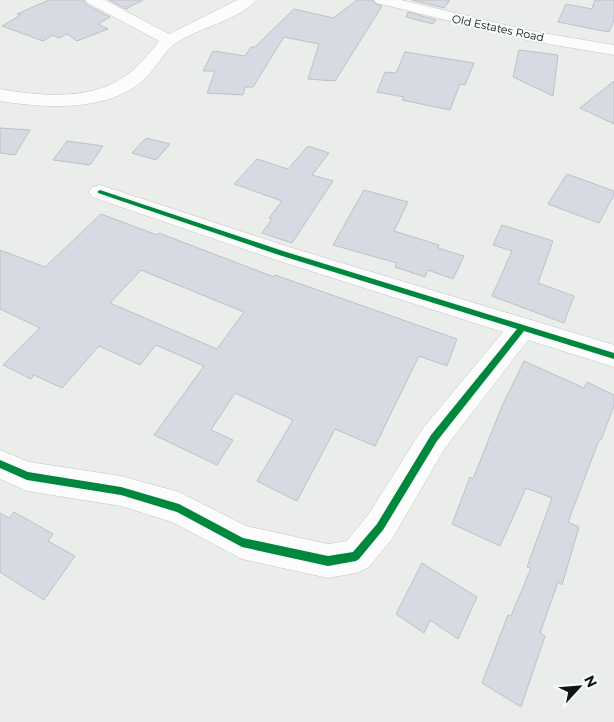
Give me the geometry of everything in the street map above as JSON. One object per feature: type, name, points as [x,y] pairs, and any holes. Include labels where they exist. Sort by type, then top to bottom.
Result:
[{"type":"street","points":[[93,0],[169,40]]},
{"type":"street","points":[[0,95],[20,98],[72,99],[105,92],[126,84],[151,63],[169,40],[232,10],[248,0]]},
{"type":"street","name":"Old Estates Road","points":[[382,0],[462,13],[531,36],[614,50]]},
{"type":"street","points":[[100,192],[281,253],[614,356]]},
{"type":"street","points":[[0,464],[27,476],[121,491],[179,508],[242,542],[328,561],[356,556],[380,527],[434,438],[523,327]]},
{"type":"building","points":[[49,0],[83,0],[87,5],[110,17],[98,24],[108,29],[77,41],[67,34],[59,38],[53,35],[43,41],[2,26],[21,15],[17,14]]},
{"type":"building","points":[[109,0],[143,0],[126,9]]},
{"type":"building","points":[[357,0],[372,0],[382,6],[335,81],[308,79],[319,44],[284,37],[253,87],[245,87],[243,95],[207,93],[215,71],[203,71],[213,51],[245,56],[251,47],[255,47],[294,9],[333,18]]},
{"type":"building","points":[[412,0],[450,0],[444,8]]},
{"type":"building","points":[[595,0],[614,0],[614,20],[609,32],[558,22],[566,4],[592,9]]},
{"type":"building","points":[[408,12],[436,20],[433,24],[406,17]]},
{"type":"building","points":[[519,50],[558,55],[553,96],[513,77]]},
{"type":"building","points":[[405,52],[474,63],[465,85],[460,84],[450,110],[402,100],[404,97],[377,92],[385,72],[396,73]]},
{"type":"building","points":[[614,81],[614,124],[580,108]]},
{"type":"building","points":[[0,128],[30,130],[15,155],[0,153]]},
{"type":"building","points":[[146,138],[170,144],[156,160],[132,153]]},
{"type":"building","points":[[67,141],[103,146],[90,165],[53,160]]},
{"type":"building","points":[[308,146],[329,153],[312,175],[333,181],[292,243],[262,233],[272,219],[269,218],[282,201],[234,184],[257,159],[288,169]]},
{"type":"building","points":[[567,174],[614,191],[614,195],[599,223],[548,204]]},
{"type":"building","points":[[364,190],[408,202],[394,231],[439,245],[438,248],[464,256],[453,279],[428,270],[425,277],[395,267],[397,263],[333,245]]},
{"type":"building","points":[[101,214],[157,235],[159,233],[274,277],[275,275],[457,339],[447,366],[419,356],[375,446],[335,429],[297,501],[257,481],[293,420],[235,393],[211,430],[233,440],[217,465],[154,435],[204,366],[156,345],[140,365],[99,346],[62,388],[34,375],[31,379],[3,365],[40,328],[0,309],[0,250],[45,267]],"holes":[[[141,270],[244,312],[217,349],[110,303]]]},
{"type":"building","points":[[502,225],[553,241],[538,283],[574,296],[564,323],[492,296],[512,251],[493,245]]},
{"type":"building","points":[[524,361],[584,388],[587,382],[614,395],[614,406],[568,522],[579,527],[562,585],[558,582],[540,633],[545,636],[521,707],[482,683],[508,615],[511,616],[531,568],[527,567],[552,498],[526,488],[500,546],[452,524],[470,477],[473,479],[502,406]]},
{"type":"building","points":[[14,512],[53,534],[48,541],[75,556],[44,600],[0,572],[0,513],[9,518]]},
{"type":"building","points":[[422,563],[477,597],[458,639],[430,620],[424,633],[396,614]]},
{"type":"cycle path","points":[[100,192],[281,253],[614,356]]},
{"type":"cycle path","points":[[0,464],[27,476],[121,491],[179,508],[242,542],[328,561],[356,556],[380,527],[434,438],[523,327]]}]
